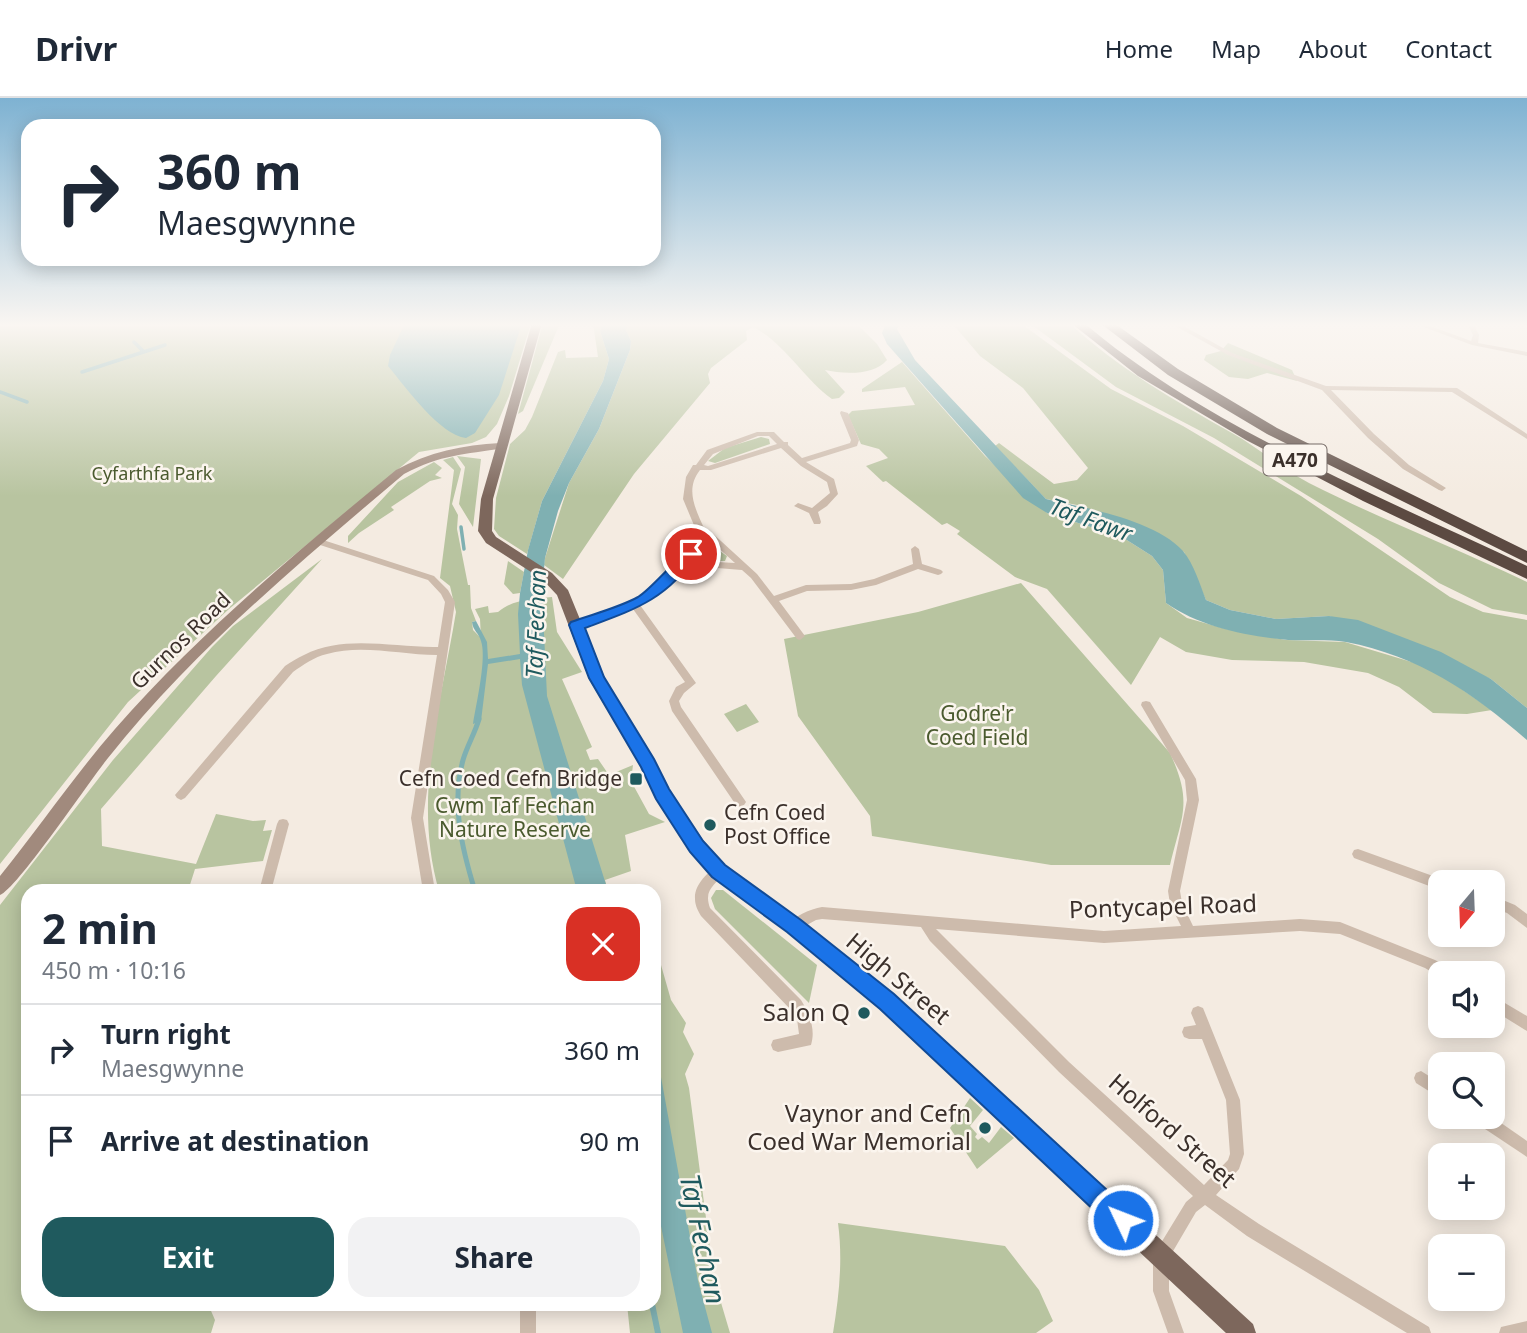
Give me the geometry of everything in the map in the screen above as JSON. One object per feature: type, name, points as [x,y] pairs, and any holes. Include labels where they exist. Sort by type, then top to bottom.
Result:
[{"type":"highway","name":"A470","points":[[1153,381],[1305,466],[1527,573]]},
{"type":"highway","name":"A470","points":[[1187,381],[1272,431],[1527,558]]},
{"type":"main road","points":[[500,446],[520,381]]},
{"type":"main road","name":"High Street","points":[[500,446],[487,499],[484,528],[491,540],[547,576],[563,593],[597,678],[648,764],[662,794],[696,846],[719,871],[794,926],[949,1057],[1244,1333]]},
{"type":"street","points":[[1304,381],[1325,388],[1454,390],[1527,437]]},
{"type":"street","points":[[1325,388],[1371,436],[1422,481],[1442,488]]},
{"type":"street","points":[[801,461],[854,444],[855,440],[844,413]]},
{"type":"street","points":[[576,625],[634,604],[652,594],[680,569],[691,554],[699,530],[687,499],[688,484],[696,467],[719,447],[757,434],[771,434],[785,444],[801,461],[826,477],[834,487],[829,500],[813,510],[798,506]]},
{"type":"street","points":[[696,467],[708,468],[785,444]]},
{"type":"street","name":"Gurnos Road","points":[[0,888],[136,714],[225,627],[320,541],[400,472],[426,458],[468,449],[500,446]]},
{"type":"street","points":[[813,510],[817,522]]},
{"type":"street","points":[[699,530],[707,533],[744,567],[800,636]]},
{"type":"street","points":[[320,541],[431,578],[450,602],[417,817],[428,884]]},
{"type":"street","points":[[915,549],[918,566]]},
{"type":"street","points":[[680,569],[717,565],[744,567]]},
{"type":"street","points":[[773,600],[806,588],[851,587],[876,582],[918,566],[938,572]]},
{"type":"street","points":[[634,604],[691,683],[676,694],[676,708],[740,802]]},
{"type":"street","points":[[181,795],[289,670],[305,657],[322,650],[344,646],[442,651]]},
{"type":"street","points":[[1146,705],[1190,779],[1193,800],[1174,891],[1176,904],[1190,932]]},
{"type":"street","points":[[267,884],[283,824]]},
{"type":"street","points":[[1358,854],[1428,880]]},
{"type":"street","points":[[719,871],[701,891],[699,899],[705,912],[796,1005],[804,1017],[806,1040],[778,1045]]},
{"type":"street","points":[[1505,907],[1527,922]]},
{"type":"street","name":"Pontycapel Road","points":[[794,926],[814,914],[822,913],[1104,937],[1300,925],[1340,928],[1428,963]]},
{"type":"street","name":"Holford Street","points":[[925,922],[934,937],[1064,1067],[1205,1196],[1264,1237],[1423,1333]]},
{"type":"street","points":[[1505,1010],[1527,1024]]},
{"type":"street","points":[[1176,1333],[1161,1291],[1161,1256],[1191,1207],[1205,1196],[1234,1164],[1237,1154],[1233,1100],[1198,1013]]},
{"type":"street","points":[[1189,1032],[1206,1031]]},
{"type":"street","points":[[1421,1078],[1428,1083]]},
{"type":"street","points":[[1497,1129],[1527,1150]]},
{"type":"street","points":[[528,1311],[528,1333]]},
{"type":"street","points":[[1507,1333],[1527,1329]]},
{"type":"green space","name":"Cyfarthfa Park","points":[[0,381],[514,381],[497,424],[486,437],[472,443],[419,452],[229,609],[128,702],[0,864]]},
{"type":"green space","points":[[527,381],[536,381],[523,411],[518,414]]},
{"type":"green space","points":[[547,381],[603,381],[542,501],[527,554],[499,536],[494,529],[496,498],[510,444],[525,430]]},
{"type":"green space","points":[[618,381],[709,381],[634,474],[563,579],[544,565],[545,558],[569,483],[599,429]]},
{"type":"green space","points":[[812,381],[835,381],[845,392],[839,398],[832,399]]},
{"type":"green space","points":[[874,381],[918,381],[985,456],[1047,513],[1122,537],[1152,556],[1163,570],[1166,603],[1187,618],[1226,629],[1286,640],[1345,642],[1415,663],[1438,673],[1492,710],[1467,714],[1433,713],[1399,687],[1368,673],[1304,662],[1232,660],[1186,652],[1160,637],[1131,685],[1047,589],[1015,577],[957,534],[960,531],[947,523],[942,525],[886,481],[883,482],[866,466],[888,458],[879,449],[861,444],[848,415],[852,411],[915,405],[905,387],[862,392],[862,389]]},
{"type":"green space","points":[[1013,381],[1099,381],[1183,426],[1301,496],[1450,597],[1483,612],[1527,620],[1527,708],[1491,679],[1329,616],[1276,619],[1230,610],[1206,600],[1184,552],[1077,505],[1046,499],[995,446],[999,443],[1054,484],[1077,480],[1088,468],[1023,388]]},
{"type":"green space","points":[[1107,381],[1145,381],[1299,477],[1363,509],[1527,582],[1527,615],[1492,609],[1439,583],[1378,539],[1214,438]]},
{"type":"green space","points":[[761,437],[769,439],[770,444],[715,463],[708,461],[725,448]]},
{"type":"green space","points":[[457,456],[481,459],[473,527],[459,504],[465,467]]},
{"type":"green space","name":"Cwm Taf Fechan Nature Reserve","points":[[453,457],[461,469],[452,504],[458,515],[457,529],[470,585],[471,608],[476,621],[472,622],[473,630],[481,638],[480,619],[475,609],[488,606],[489,613],[498,612],[517,602],[552,597],[557,632],[582,672],[562,679],[592,747],[586,750],[590,760],[598,759],[609,775],[633,765],[631,781],[649,814],[665,822],[625,835],[631,871],[605,880],[606,884],[437,884],[431,856],[428,821],[429,786],[437,716],[456,612],[450,586],[440,578],[454,470],[443,460]]},
{"type":"green space","points":[[434,462],[442,468],[435,475],[442,478],[430,481],[391,507],[394,510],[348,543],[348,536],[398,482]]},
{"type":"green space","points":[[704,540],[727,556],[725,561],[694,561]]},
{"type":"green space","points":[[322,559],[101,809],[102,846],[196,864],[216,814],[253,821],[266,820],[263,831],[272,830],[263,861],[195,869],[190,884],[21,884],[21,1311],[211,1311],[215,1320],[211,1333],[0,1333],[0,905],[113,760],[233,626]]},
{"type":"green space","points":[[508,561],[524,572],[520,593],[513,594],[504,584]]},
{"type":"green space","name":"Godre'r Coed Field","points":[[1021,583],[1170,753],[1181,785],[1183,809],[1170,865],[1051,865],[872,836],[870,816],[798,716],[784,639],[918,612]]},
{"type":"green space","points":[[746,704],[759,722],[737,732],[724,714]]},
{"type":"green space","points":[[716,890],[723,890],[817,965],[809,1003],[715,909],[711,898]]},
{"type":"green space","points":[[661,965],[671,1000],[686,1023],[683,1032],[694,1054],[685,1074],[714,1279],[730,1333],[630,1333],[628,1311],[661,1311]]},
{"type":"green space","points":[[970,1098],[983,1110],[970,1126],[977,1134],[975,1137],[978,1140],[982,1137],[989,1143],[1001,1127],[1014,1138],[977,1169],[950,1128]]},
{"type":"green space","points":[[838,1223],[1005,1246],[1039,1290],[1053,1321],[1036,1333],[833,1333],[840,1278]]},
{"type":"water","points":[[400,381],[504,381],[499,395],[475,433],[466,438],[446,429],[424,410]]},
{"type":"water","name":"Taf Fechan","points":[[603,381],[618,381],[599,429],[569,483],[558,511],[545,558],[542,591],[547,696],[606,884],[575,884],[522,685],[520,659],[488,664],[481,721],[473,724],[483,649],[472,622],[476,621],[487,642],[488,659],[520,654],[520,593],[528,550],[542,501]]},
{"type":"water","name":"Taf Fawr","points":[[919,381],[934,381],[1046,499],[1138,523],[1171,540],[1190,562],[1206,600],[1230,610],[1276,619],[1329,616],[1358,620],[1441,652],[1491,679],[1527,708],[1527,740],[1486,707],[1444,679],[1373,648],[1346,642],[1288,640],[1240,633],[1179,611],[1166,603],[1163,570],[1152,556],[1122,537],[1047,513],[1023,498]]},
{"type":"water","points":[[661,1077],[698,1281],[712,1333],[683,1333],[661,1226]]},
{"type":"waterway","points":[[0,392],[27,402]]},
{"type":"waterway","points":[[461,527],[464,549]]},
{"type":"waterway","points":[[473,884],[462,843],[458,793],[463,760],[479,719]]},
{"type":"waterway","points":[[653,1311],[658,1333]]},
{"type":"place","name":"Cefn Coed Cefn Bridge","points":[[636,779]]},
{"type":"place","name":"Cefn Coed Post Office","points":[[710,825]]},
{"type":"place","name":"Salon Q","points":[[864,1013]]},
{"type":"place","name":"Vaynor and Cefn Coed War Memorial","points":[[985,1128]]},
{"type":"route","points":[[691,554],[680,569],[643,600],[592,622],[576,625],[597,678],[648,764],[662,794],[696,846],[719,871],[794,926],[887,1002],[1123,1220]]}]
